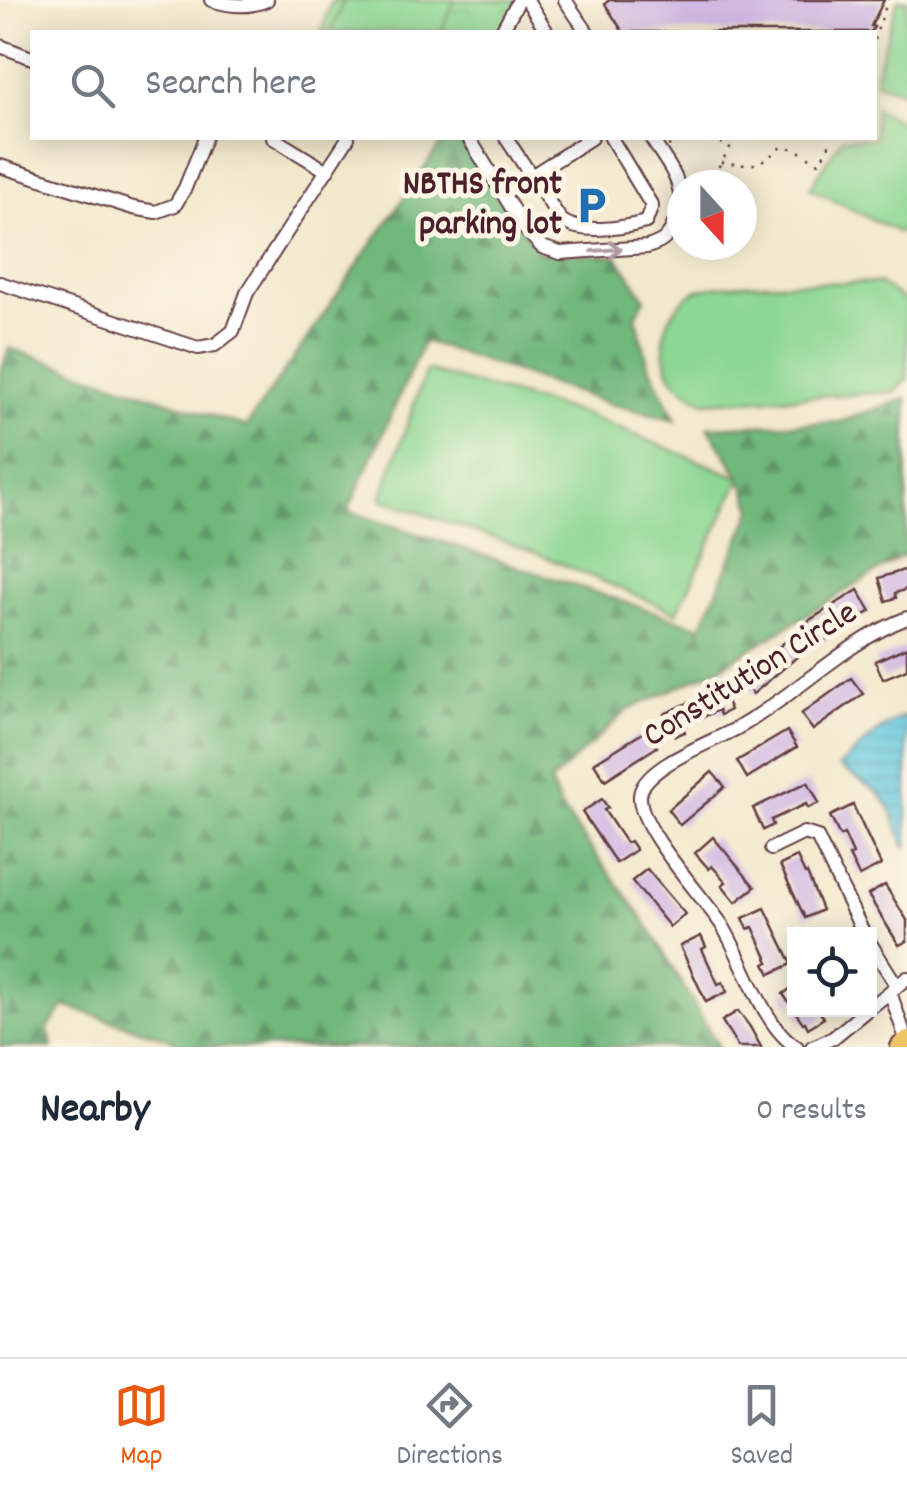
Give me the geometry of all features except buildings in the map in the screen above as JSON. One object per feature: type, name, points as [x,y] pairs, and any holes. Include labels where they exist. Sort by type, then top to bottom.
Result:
[{"type":"highway","points":[[901,1047],[907,1042]]},
{"type":"street","points":[[211,0],[254,6],[267,0]]},
{"type":"street","points":[[502,30],[519,0]]},
{"type":"street","points":[[527,0],[546,30]]},
{"type":"street","points":[[565,0],[586,30]]},
{"type":"street","points":[[0,46],[30,57]]},
{"type":"street","points":[[0,166],[156,212],[176,205],[204,140]]},
{"type":"street","points":[[276,140],[327,172]]},
{"type":"street","points":[[0,284],[198,348],[215,346],[233,330],[246,294],[347,140]]},
{"type":"street","points":[[470,140],[524,228],[542,247],[560,253],[619,250],[660,244],[666,238],[682,195],[652,140]]},
{"type":"street","points":[[507,140],[554,213],[571,228],[590,229],[646,222],[652,206],[612,140]]},
{"type":"street","points":[[503,194],[587,140]]},
{"type":"street","name":"Constitution Circle","points":[[797,1047],[780,1032],[750,984],[733,943],[648,824],[639,794],[655,771],[743,726],[873,633],[907,618]]},
{"type":"street","points":[[770,850],[804,834],[817,837],[861,927]]},
{"type":"street","points":[[877,954],[898,985],[907,1042]]},
{"type":"street","points":[[877,1002],[898,985]]},
{"type":"street","points":[[812,1047],[833,1038],[859,1017]]},
{"type":"path","points":[[877,31],[888,0]]},
{"type":"path","points":[[667,147],[679,140]]},
{"type":"path","points":[[716,170],[731,145],[717,140]]},
{"type":"path","points":[[721,162],[749,166],[759,164],[782,148],[793,148],[819,163],[831,140]]},
{"type":"green space","points":[[332,0],[522,0],[505,30],[322,30]]},
{"type":"green space","points":[[344,0],[455,0],[442,30],[332,30]]},
{"type":"green space","points":[[898,0],[907,0],[907,92],[877,83],[877,68]]},
{"type":"green space","points":[[877,109],[907,125],[907,220],[899,233],[810,188],[841,140],[877,140]]},
{"type":"green space","points":[[444,140],[464,140],[538,252],[617,256],[645,298],[636,316],[648,363],[676,420],[610,404],[424,341],[348,511],[701,627],[753,509],[741,478],[708,427],[840,422],[907,398],[906,554],[721,667],[628,710],[550,782],[561,808],[645,921],[719,1047],[183,1047],[167,1038],[65,1006],[47,1029],[53,1047],[0,1047],[0,373],[9,348],[246,427]]},
{"type":"green space","points":[[754,283],[879,283],[907,302],[907,380],[894,392],[704,402],[680,385],[670,372],[665,355],[666,328],[677,307],[694,292]]},
{"type":"green space","points":[[426,370],[583,414],[741,478],[677,613],[536,553],[381,499]]},
{"type":"water","points":[[907,715],[907,847],[879,793],[839,767],[879,731]]},
{"type":"place","name":"NBTHS front parking lot","points":[[592,206]]}]
